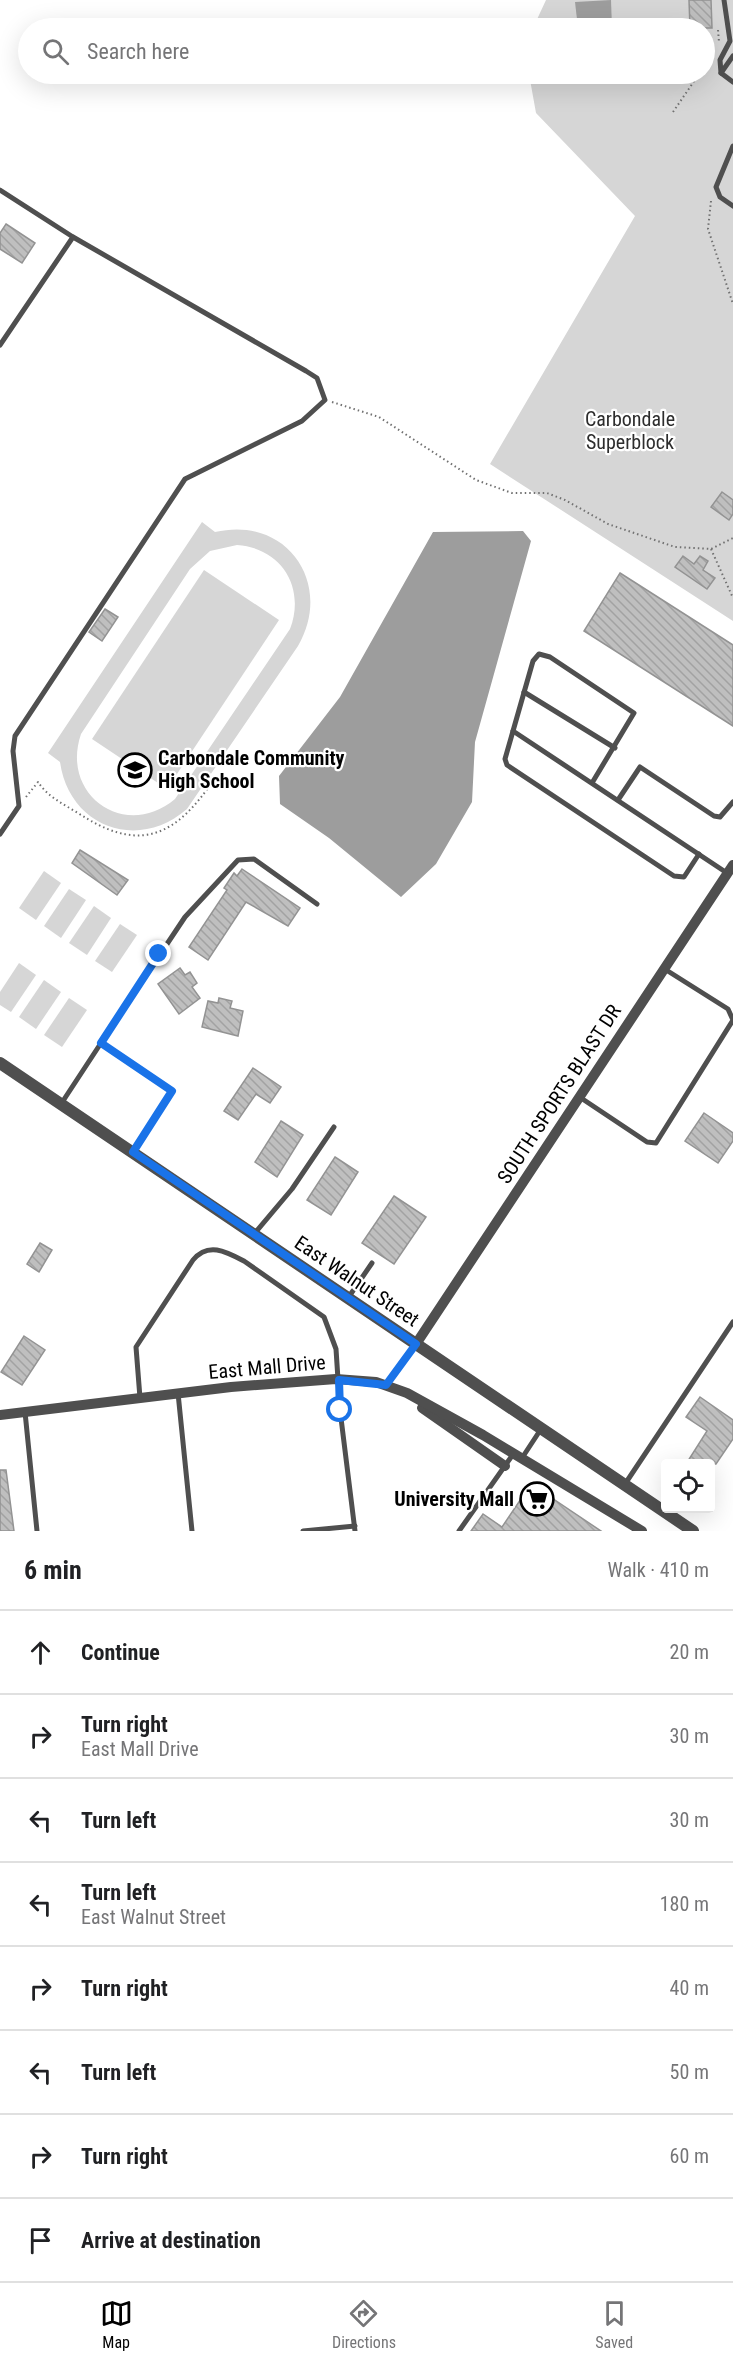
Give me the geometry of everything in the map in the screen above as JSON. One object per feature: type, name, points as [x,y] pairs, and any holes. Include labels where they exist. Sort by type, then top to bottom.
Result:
[{"type":"street","name":"SOUTH SPORTS BLAST DR","points":[[416,1344],[580,1098],[587,1082],[730,869]]},
{"type":"street","name":"East Walnut Street","points":[[0,1063],[693,1531]]},
{"type":"street","name":"East Mall Drive","points":[[0,1415],[178,1393],[339,1380],[389,1386],[518,1455],[642,1531]]},
{"type":"street","points":[[389,1386],[505,1466]]},
{"type":"lane","points":[[724,0],[730,41],[720,60],[721,73],[733,82]]},
{"type":"lane","points":[[721,73],[733,56]]},
{"type":"lane","points":[[733,146],[724,163],[717,193],[733,206]]},
{"type":"lane","points":[[0,190],[73,237],[317,378],[325,400],[302,421],[184,478],[15,736],[12,751],[19,806],[0,834]]},
{"type":"lane","points":[[0,345],[73,237]]},
{"type":"lane","points":[[592,783],[634,716],[632,710],[550,657],[544,654],[535,657],[505,759],[507,765],[646,858],[681,878],[699,854]]},
{"type":"lane","points":[[524,692],[615,748]]},
{"type":"lane","points":[[513,731],[699,854],[730,869]]},
{"type":"lane","points":[[618,800],[640,767],[714,816],[720,817],[733,802]]},
{"type":"lane","points":[[62,1104],[185,917],[238,860],[254,859],[317,904]]},
{"type":"lane","points":[[580,1098],[647,1142],[656,1143],[733,1020],[728,1009],[663,968]]},
{"type":"lane","points":[[101,1043],[172,1091],[133,1152]]},
{"type":"lane","points":[[254,1234],[267,1215],[292,1189],[334,1127]]},
{"type":"lane","points":[[140,1398],[136,1347],[200,1251],[210,1248],[231,1254],[324,1317],[336,1349],[355,1528],[303,1531]]},
{"type":"lane","points":[[348,1298],[372,1263]]},
{"type":"lane","points":[[625,1484],[733,1322]]},
{"type":"lane","points":[[389,1386],[416,1344]]},
{"type":"lane","points":[[178,1393],[192,1531]]},
{"type":"lane","points":[[25,1412],[37,1531]]},
{"type":"lane","points":[[459,1531],[505,1466],[542,1428]]},
{"type":"path","points":[[715,49],[719,43],[718,27]]},
{"type":"path","points":[[673,112],[692,84]]},
{"type":"path","points":[[717,193],[709,204],[708,229],[733,304]]},
{"type":"path","points":[[325,400],[379,417],[476,480],[512,493],[547,493],[565,500],[608,524],[675,547],[711,549],[733,538]]},
{"type":"path","points":[[711,549],[733,598]]},
{"type":"path","points":[[19,806],[38,782],[45,792],[104,829],[133,835],[152,834],[179,822],[191,811],[208,788]]},
{"type":"green space","name":"Carbondale Superblock","points":[[546,0],[733,0],[733,621],[490,464],[635,216],[536,113],[531,84],[715,84],[715,18],[538,18]]},
{"type":"green space","points":[[202,522],[215,532],[241,529],[263,534],[282,544],[297,559],[307,578],[310,600],[308,623],[298,646],[187,809],[168,822],[148,829],[128,830],[109,826],[91,817],[77,803],[66,784],[60,762],[48,753]],"holes":[[[237,545],[266,553],[277,562],[286,572],[292,585],[295,599],[290,629],[175,799],[156,811],[136,815],[118,813],[101,805],[88,792],[80,776],[77,756],[81,734],[190,569],[210,551]]]},
{"type":"green space","points":[[204,570],[279,620],[167,789],[92,739]]},
{"type":"green space","points":[[44,871],[61,883],[36,920],[19,908]]},
{"type":"green space","points":[[69,889],[86,900],[61,938],[44,926]]},
{"type":"green space","points":[[94,906],[111,918],[87,955],[69,943]]},
{"type":"green space","points":[[120,924],[137,935],[112,972],[95,961]]},
{"type":"green space","points":[[19,963],[36,975],[11,1012],[0,1005],[0,992]]},
{"type":"green space","points":[[44,980],[61,992],[36,1029],[19,1017]]},
{"type":"green space","points":[[69,998],[87,1010],[62,1047],[44,1035]]},
{"type":"shaded area","points":[[611,0],[612,18],[577,18],[575,2]]},
{"type":"shaded area","points":[[523,531],[531,541],[475,742],[472,802],[436,864],[401,897],[329,838],[280,804],[279,776],[340,697],[433,532]]},
{"type":"building","points":[[689,0],[711,0],[712,18],[690,18]]},
{"type":"building","points":[[6,224],[35,243],[22,263],[0,249],[0,233]]},
{"type":"building","points":[[722,492],[733,500],[733,514],[729,520],[711,507]]},
{"type":"building","points":[[683,556],[694,564],[700,556],[708,561],[703,570],[715,578],[707,589],[675,567]]},
{"type":"building","points":[[620,573],[733,645],[733,726],[584,631]]},
{"type":"building","points":[[105,609],[118,617],[102,641],[89,632]]},
{"type":"building","points":[[80,850],[128,880],[117,895],[72,863]]},
{"type":"building","points":[[242,869],[300,908],[288,926],[246,902],[208,960],[189,947],[227,890],[224,888],[234,873],[237,876]]},
{"type":"building","points":[[180,968],[185,975],[190,972],[197,983],[192,987],[200,998],[179,1014],[158,984]]},
{"type":"building","points":[[219,998],[232,1001],[230,1008],[243,1011],[238,1036],[202,1027],[208,1001],[218,1003]]},
{"type":"building","points":[[253,1068],[281,1087],[270,1103],[256,1094],[238,1120],[224,1111]]},
{"type":"building","points":[[704,1113],[733,1133],[733,1141],[718,1163],[685,1141]]},
{"type":"building","points":[[281,1121],[303,1135],[277,1177],[255,1162]]},
{"type":"building","points":[[335,1157],[358,1172],[331,1215],[307,1200]]},
{"type":"building","points":[[394,1196],[426,1217],[394,1264],[362,1243]]},
{"type":"building","points":[[40,1243],[52,1250],[39,1272],[27,1264]]},
{"type":"building","points":[[24,1336],[45,1350],[22,1385],[1,1372]]},
{"type":"building","points":[[700,1397],[733,1420],[733,1439],[716,1464],[715,1459],[689,1459],[707,1431],[686,1417]]},
{"type":"building","points":[[0,1470],[6,1470],[14,1531],[0,1531]]},
{"type":"building","name":"University Mall","points":[[531,1484],[601,1531],[471,1531],[483,1514],[502,1527]]},
{"type":"place","name":"Carbondale Community High School","points":[[135,770]]},
{"type":"place","name":"University Mall","points":[[537,1499]]},
{"type":"route","points":[[159,954],[101,1043],[172,1091],[133,1152],[416,1344],[386,1385],[376,1382],[339,1380],[340,1410]]}]
